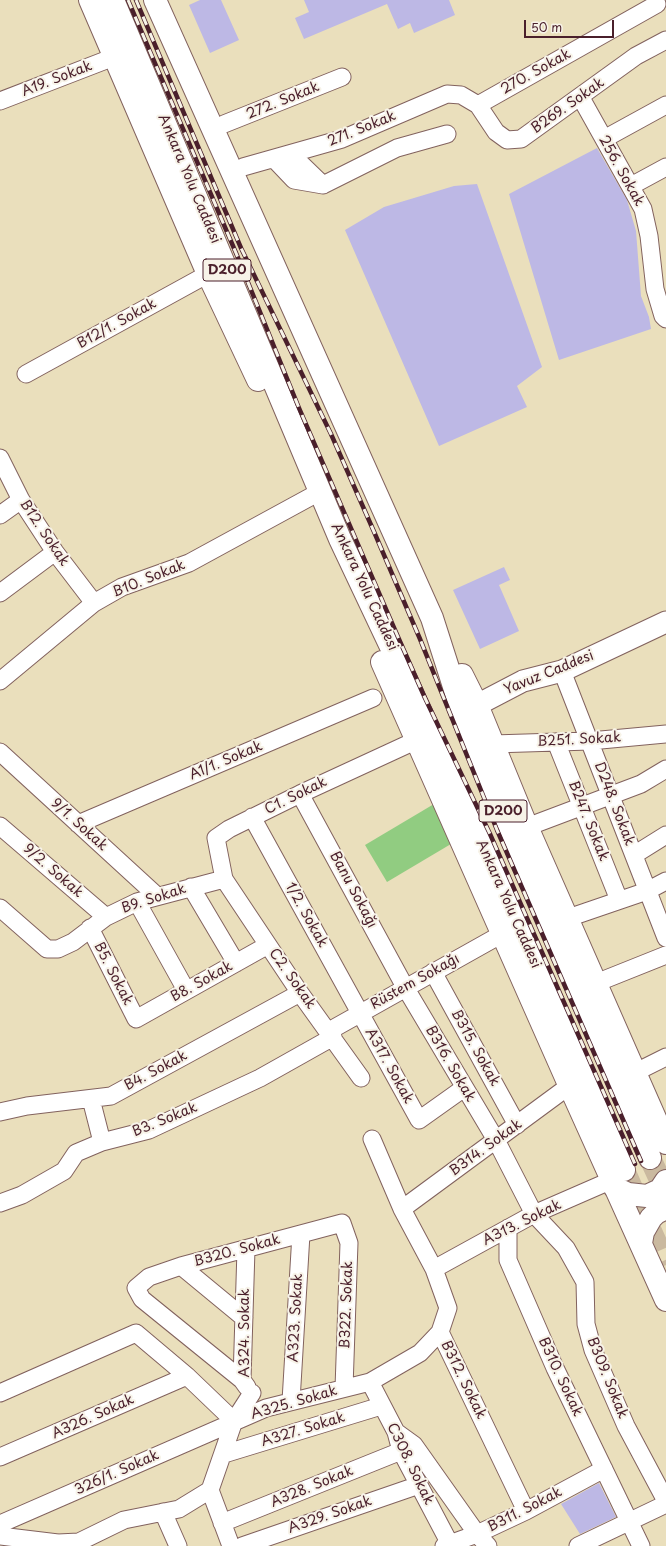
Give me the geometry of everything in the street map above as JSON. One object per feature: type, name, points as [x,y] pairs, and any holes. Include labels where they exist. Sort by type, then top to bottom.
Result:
[{"type":"highway","points":[[90,0],[208,274],[312,496],[344,548],[369,634],[569,1086],[617,1179],[641,1243],[659,1272],[666,1300]]},
{"type":"highway","name":"Ankara Yolu Caddesi","points":[[113,0],[344,548],[498,881],[617,1179]]},
{"type":"highway","name":"D200","points":[[155,0],[432,618],[465,721],[650,1158]]},
{"type":"highway","points":[[170,0],[352,422],[362,462]]},
{"type":"highway","points":[[432,618],[477,705],[527,827],[666,1143]]},
{"type":"highway","points":[[617,1179],[628,1194],[647,1196],[660,1190],[666,1181]]},
{"type":"highway","points":[[641,1243],[643,1232],[651,1218],[666,1208]]},
{"type":"main road","name":"Yavuz Caddesi","points":[[477,705],[523,681],[562,671],[666,622]]},
{"type":"street","name":"270. Sokak","points":[[478,105],[657,4]]},
{"type":"street","name":"B269. Sokak","points":[[478,105],[496,132],[507,140],[521,139],[580,98],[636,56],[666,40]]},
{"type":"street","name":"A19. Sokak","points":[[0,101],[114,57]]},
{"type":"street","name":"272. Sokak","points":[[224,124],[342,77]]},
{"type":"street","name":"271. Sokak","points":[[243,167],[342,139],[447,94],[460,95],[478,105]]},
{"type":"street","name":"256. Sokak","points":[[580,98],[643,208],[649,236],[655,290],[662,296],[663,316],[666,319]]},
{"type":"street","points":[[604,139],[666,105]]},
{"type":"street","points":[[274,158],[294,180],[323,185],[397,148],[447,134]]},
{"type":"street","points":[[290,154],[323,185]]},
{"type":"street","points":[[631,186],[666,167]]},
{"type":"street","name":"B12/1. Sokak","points":[[26,374],[208,274]]},
{"type":"street","name":"B12. Sokak","points":[[1,462],[21,500],[55,552],[94,603]]},
{"type":"street","name":"B10. Sokak","points":[[0,681],[94,603],[122,587],[189,563],[312,496]]},
{"type":"street","points":[[0,515],[21,500]]},
{"type":"street","points":[[0,593],[55,552]]},
{"type":"street","name":"D248. Sokak","points":[[562,671],[666,938]]},
{"type":"street","name":"A1/1. Sokak","points":[[78,824],[373,698]]},
{"type":"street","name":"B251. Sokak","points":[[493,744],[590,741],[666,734]]},
{"type":"street","name":"C1. Sokak","points":[[224,879],[216,838],[229,829],[252,817],[416,740]]},
{"type":"street","name":"B247. Sokak","points":[[556,742],[620,900]]},
{"type":"street","name":"9/1. Sokak","points":[[0,752],[157,896]]},
{"type":"street","points":[[527,827],[641,784],[666,769]]},
{"type":"street","name":"Banu Sokağı","points":[[300,794],[405,987]]},
{"type":"street","name":"1/2. Sokak","points":[[252,817],[360,1013]]},
{"type":"street","name":"9/2. Sokak","points":[[0,826],[106,917]]},
{"type":"street","points":[[634,855],[666,835]]},
{"type":"street","name":"B9. Sokak","points":[[0,908],[47,949],[58,949],[73,942],[106,917],[138,902],[224,879]]},
{"type":"street","name":"C2. Sokak","points":[[224,879],[300,993],[331,1034],[361,1078]]},
{"type":"street","points":[[568,918],[647,891],[666,881]]},
{"type":"street","points":[[192,887],[236,963]]},
{"type":"street","points":[[138,902],[186,990]]},
{"type":"street","name":"B5. Sokak","points":[[90,928],[136,1019]]},
{"type":"street","name":"Rüstem Sokağı","points":[[331,1034],[360,1013],[502,934]]},
{"type":"street","name":"B8. Sokak","points":[[136,1019],[268,945]]},
{"type":"street","points":[[596,983],[666,955]]},
{"type":"street","name":"B315. Sokak","points":[[433,972],[517,1125]]},
{"type":"street","name":"B316. Sokak","points":[[405,987],[496,1140],[534,1214]]},
{"type":"street","name":"B4. Sokak","points":[[0,1112],[27,1106],[111,1096],[300,993]]},
{"type":"street","name":"A317. Sokak","points":[[360,1013],[419,1120],[464,1088]]},
{"type":"street","name":"B3. Sokak","points":[[0,1204],[22,1195],[64,1171],[76,1153],[102,1142],[149,1130],[260,1078],[331,1034]]},
{"type":"street","points":[[636,1072],[666,1057]]},
{"type":"street","name":"B314. Sokak","points":[[402,1209],[569,1086]]},
{"type":"street","points":[[91,1099],[102,1142]]},
{"type":"street","name":"B312. Sokak","points":[[372,1139],[402,1209],[434,1269],[448,1308],[440,1332],[526,1511]]},
{"type":"street","name":"A313. Sokak","points":[[434,1269],[534,1214],[617,1179]]},
{"type":"street","name":"B309. Sokak","points":[[534,1214],[566,1248],[585,1282],[586,1324],[593,1350],[626,1426],[666,1502]]},
{"type":"street","name":"B320. Sokak","points":[[247,1387],[142,1299],[136,1288],[149,1277],[181,1266],[342,1223]]},
{"type":"street","name":"B322. Sokak","points":[[342,1223],[349,1243],[344,1388]]},
{"type":"street","name":"B310. Sokak","points":[[508,1228],[508,1260],[555,1368],[641,1546]]},
{"type":"street","name":"A323. Sokak","points":[[291,1401],[301,1234]]},
{"type":"street","name":"A324. Sokak","points":[[246,1249],[244,1318],[247,1387],[266,1408]]},
{"type":"street","points":[[181,1266],[244,1318]]},
{"type":"street","name":"A325. Sokak","points":[[210,1490],[224,1454],[234,1421],[266,1408],[370,1382],[420,1353],[440,1332]]},
{"type":"street","points":[[0,1393],[136,1333],[186,1376],[234,1421],[247,1387]]},
{"type":"street","name":"A326. Sokak","points":[[0,1457],[186,1376]]},
{"type":"street","name":"C308. Sokak","points":[[370,1382],[381,1406],[396,1432],[401,1451],[448,1545]]},
{"type":"street","name":"A327. Sokak","points":[[224,1454],[381,1406]]},
{"type":"street","name":"326/1. Sokak","points":[[0,1524],[234,1421]]},
{"type":"street","points":[[396,1432],[414,1445],[483,1540]]},
{"type":"street","name":"A328. Sokak","points":[[222,1523],[401,1451]]},
{"type":"street","name":"B311. Sokak","points":[[448,1545],[483,1540],[526,1511],[604,1469]]},
{"type":"street","name":"A329. Sokak","points":[[242,1546],[419,1485]]},
{"type":"street","points":[[0,1536],[78,1544],[124,1520],[179,1509],[210,1490],[231,1546]]},
{"type":"street","points":[[578,1546],[666,1502]]},
{"type":"street","points":[[163,1512],[178,1546]]},
{"type":"green space","points":[[434,804],[456,841],[387,882],[365,845]]},
{"type":"building","points":[[200,0],[221,0],[239,40],[210,53],[189,5]]},
{"type":"building","points":[[304,0],[449,0],[455,15],[414,33],[410,23],[398,29],[387,4],[304,39],[295,18],[309,12]]},
{"type":"building","points":[[597,148],[627,200],[636,231],[641,296],[649,317],[651,329],[559,360],[509,194]]},
{"type":"building","points":[[477,184],[542,367],[517,386],[527,407],[439,446],[345,230],[384,207],[454,186]]},
{"type":"building","points":[[504,567],[510,580],[499,585],[519,631],[480,649],[453,590]]},
{"type":"building","points":[[599,1483],[616,1517],[580,1534],[561,1504]]},
{"type":"tunnel","points":[[650,1158],[666,1193]]},
{"type":"tunnel","points":[[624,1170],[666,1265]]},
{"type":"railway","points":[[128,0],[236,253],[299,408],[398,637],[425,698],[490,834],[635,1164]]},
{"type":"railway","points":[[136,0],[241,248],[331,434],[375,534],[420,639],[497,830],[641,1161]]}]
